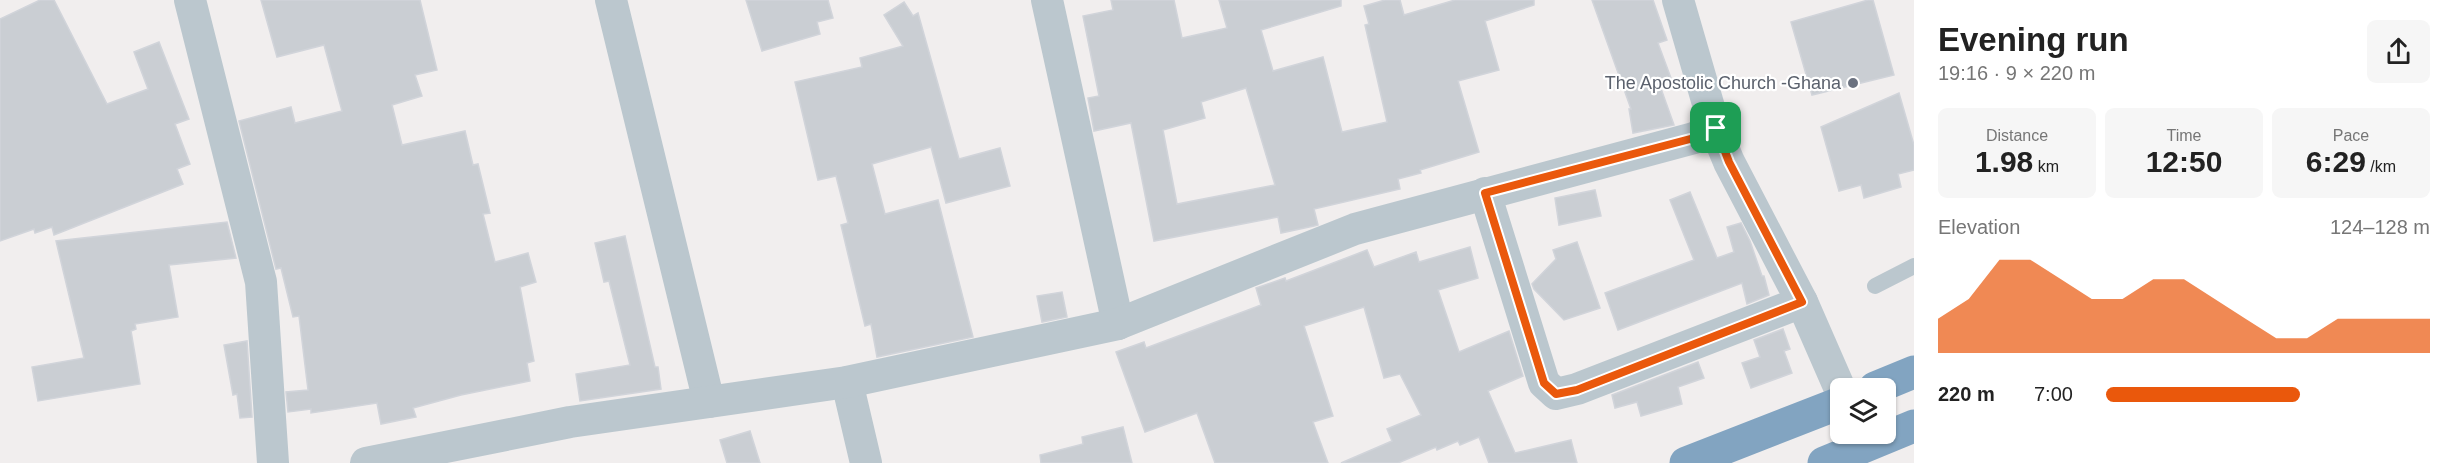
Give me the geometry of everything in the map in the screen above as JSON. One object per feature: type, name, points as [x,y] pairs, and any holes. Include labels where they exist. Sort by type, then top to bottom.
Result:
[{"type":"highway","points":[[1896,379],[1914,372]]},
{"type":"highway","points":[[1686,463],[1830,407]]},
{"type":"highway","points":[[1824,463],[1914,426]]},
{"type":"street","points":[[190,0],[261,282],[273,463]]},
{"type":"street","points":[[611,0],[709,402]]},
{"type":"street","points":[[1047,0],[1118,324]]},
{"type":"street","points":[[1678,0],[1716,128],[1729,162],[1802,302],[1836,378]]},
{"type":"street","points":[[366,463],[570,422],[847,382],[1118,324],[1354,229],[1694,138],[1716,128]]},
{"type":"street","points":[[1485,193],[1544,383],[1556,394],[1577,390],[1802,302]]},
{"type":"street","points":[[847,382],[866,463]]},
{"type":"lane","points":[[1875,286],[1914,266]]},
{"type":"building","points":[[40,0],[54,0],[107,104],[148,89],[134,52],[159,42],[189,119],[175,124],[190,164],[177,169],[183,184],[54,235],[52,227],[35,233],[34,229],[0,241],[0,19]]},
{"type":"building","points":[[261,0],[420,0],[437,70],[415,75],[422,96],[392,105],[402,145],[465,131],[473,165],[478,164],[490,213],[483,214],[495,262],[528,253],[536,282],[520,287],[534,361],[527,363],[530,381],[461,395],[413,408],[416,417],[381,424],[377,403],[311,413],[311,409],[288,412],[286,392],[308,390],[299,316],[293,317],[281,268],[276,269],[239,121],[291,107],[295,123],[342,111],[324,45],[277,57]]},
{"type":"building","points":[[746,0],[828,0],[833,18],[817,22],[820,34],[762,51]]},
{"type":"building","points":[[1111,0],[1174,0],[1182,38],[1227,28],[1219,0],[1341,0],[1341,6],[1261,30],[1273,71],[1323,57],[1342,132],[1387,122],[1365,25],[1369,24],[1364,6],[1385,0],[1400,0],[1404,15],[1455,0],[1534,0],[1534,5],[1485,21],[1499,70],[1458,81],[1479,152],[1398,179],[1400,189],[1314,209],[1318,225],[1281,233],[1278,217],[1154,241],[1131,123],[1094,131],[1088,98],[1099,96],[1083,16],[1113,10]],"holes":[[[1246,88],[1275,185],[1177,204],[1163,130],[1205,118],[1201,102]]]},
{"type":"building","points":[[1592,0],[1653,0],[1667,40],[1658,43],[1671,78],[1659,83],[1674,125],[1633,133],[1629,109],[1631,109]]},
{"type":"building","points":[[1873,0],[1894,75],[1812,95],[1791,22]]},
{"type":"building","points":[[904,2],[913,16],[918,13],[959,159],[1000,148],[1010,186],[946,203],[931,147],[872,164],[885,214],[938,200],[973,337],[877,357],[871,324],[865,326],[841,225],[848,223],[836,176],[818,180],[795,82],[862,67],[860,58],[903,46],[884,15]]},
{"type":"building","points":[[1899,93],[1914,145],[1914,170],[1898,174],[1901,187],[1864,198],[1861,185],[1839,191],[1821,127]]},
{"type":"building","points":[[1595,190],[1601,216],[1559,225],[1555,198]]},
{"type":"building","points":[[1690,192],[1717,258],[1734,252],[1727,227],[1741,223],[1762,276],[1764,276],[1769,295],[1747,304],[1742,283],[1618,330],[1605,293],[1694,260],[1670,200]]},
{"type":"building","points":[[227,222],[236,258],[169,265],[178,317],[135,324],[136,329],[131,331],[140,384],[38,401],[32,367],[84,358],[56,241]]},
{"type":"building","points":[[625,236],[655,367],[658,367],[661,389],[580,401],[576,374],[630,365],[609,281],[604,282],[595,243]]},
{"type":"building","points":[[1577,242],[1600,308],[1564,320],[1534,289],[1532,284],[1556,259],[1553,250]]},
{"type":"building","points":[[1470,247],[1478,278],[1438,290],[1459,352],[1509,331],[1523,376],[1488,391],[1515,453],[1571,440],[1577,463],[1489,463],[1479,437],[1460,445],[1458,441],[1437,450],[1436,447],[1398,463],[1341,463],[1392,441],[1387,429],[1421,415],[1400,374],[1384,378],[1364,307],[1304,326],[1333,416],[1313,422],[1328,463],[1215,463],[1197,413],[1145,432],[1116,352],[1144,342],[1146,348],[1261,305],[1256,288],[1285,278],[1286,281],[1367,250],[1374,267],[1416,252],[1419,262]]},
{"type":"building","points":[[1062,292],[1067,317],[1042,322],[1037,296]]},
{"type":"building","points":[[1783,329],[1790,349],[1784,351],[1792,373],[1751,388],[1742,363],[1760,357],[1754,340]]},
{"type":"building","points":[[247,341],[252,417],[240,418],[237,394],[233,395],[224,345]]},
{"type":"building","points":[[1698,362],[1704,378],[1678,387],[1682,404],[1641,416],[1637,402],[1615,408],[1612,395]]},
{"type":"building","points":[[1123,427],[1132,463],[1041,463],[1040,455],[1083,444],[1082,437]]},
{"type":"building","points":[[750,431],[760,463],[727,463],[720,440]]},
{"type":"place","name":"The Apostolic Church -Ghana","points":[[1853,83]]},
{"type":"route","points":[[1716,128],[1729,162],[1802,302],[1577,390],[1556,394],[1544,383],[1485,193],[1694,138],[1716,128]]}]
